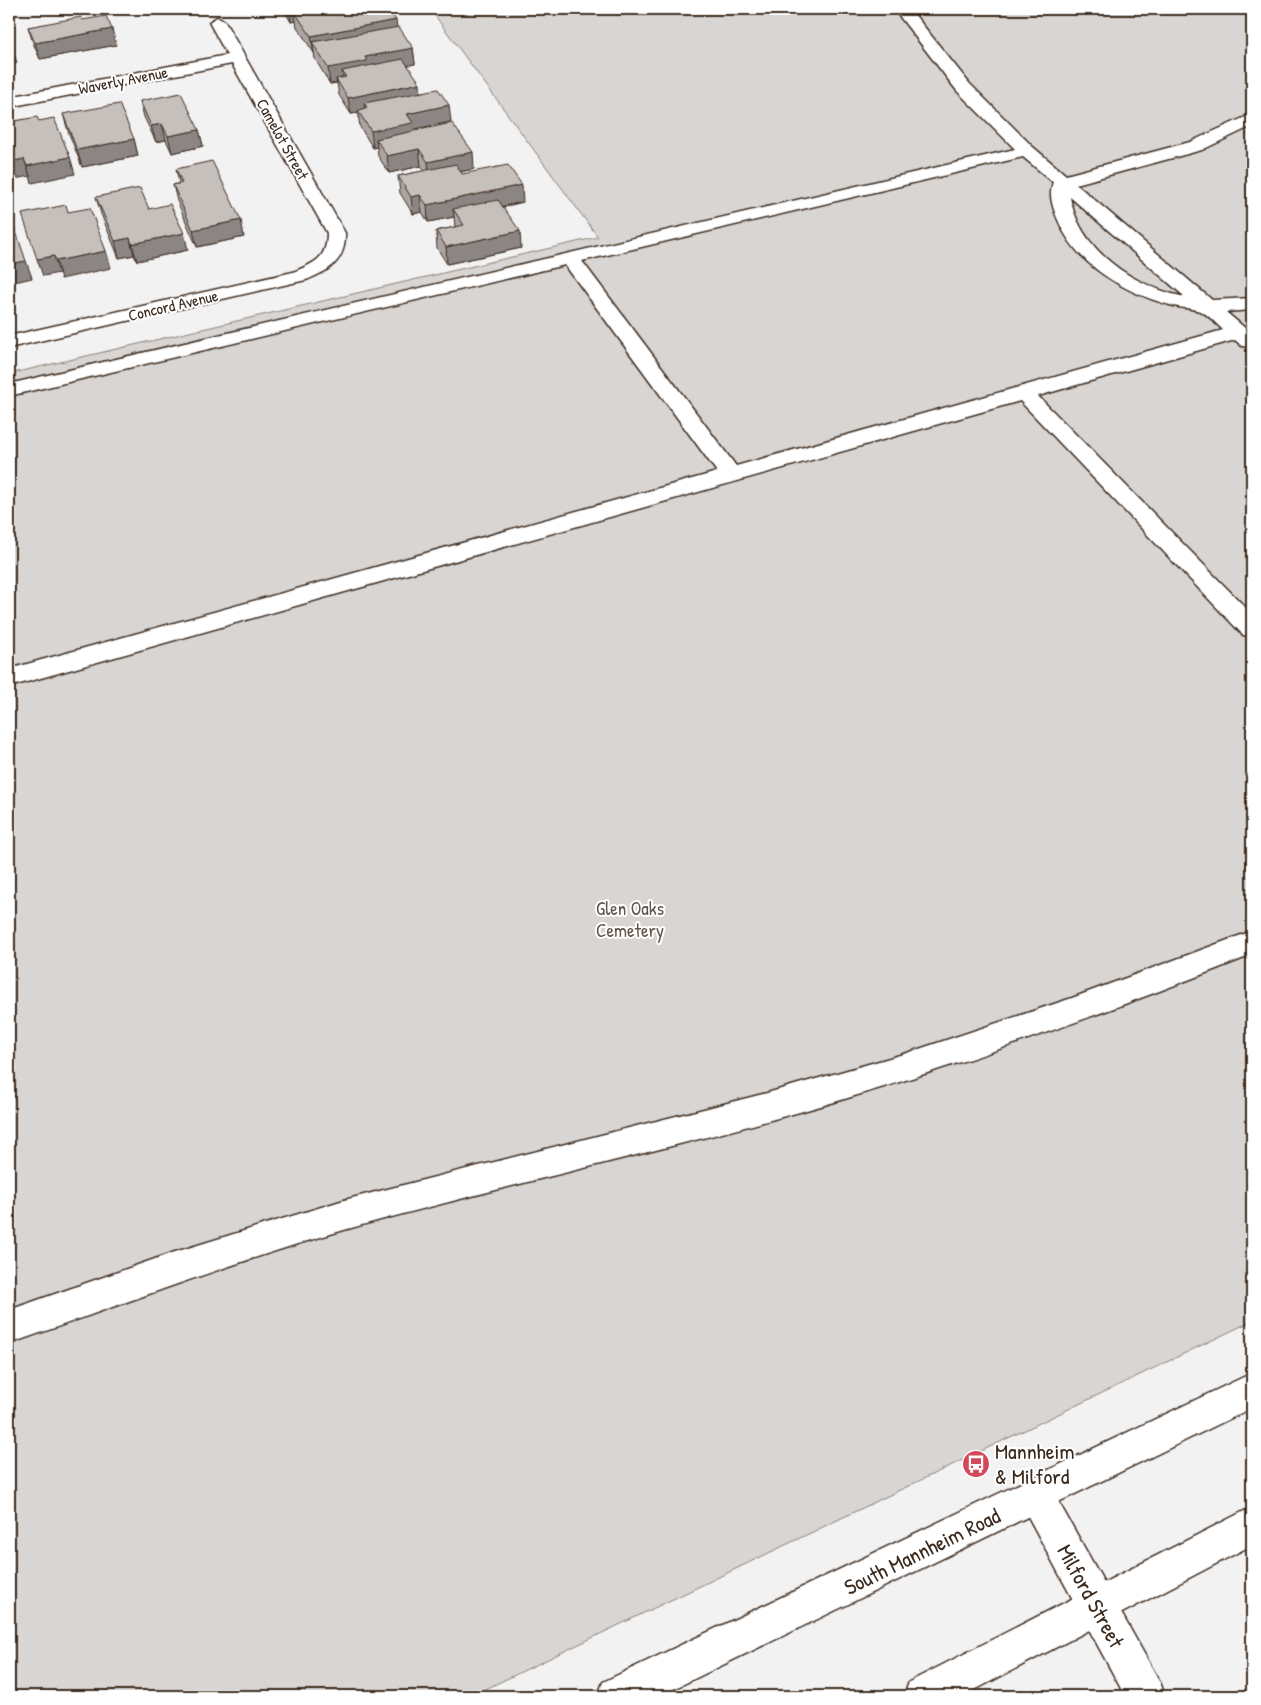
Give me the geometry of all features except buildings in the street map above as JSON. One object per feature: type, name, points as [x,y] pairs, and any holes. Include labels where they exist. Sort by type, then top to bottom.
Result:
[{"type":"street","points":[[902,9],[963,87],[1027,151],[1245,339]]},
{"type":"street","name":"Camelot Street","points":[[217,22],[336,233],[338,246],[333,257]]},
{"type":"street","name":"Waverly Avenue","points":[[9,102],[238,58]]},
{"type":"street","points":[[1252,118],[1196,146],[1165,156],[1062,182],[1059,188],[1068,226],[1095,258],[1117,276],[1176,301],[1206,306],[1252,304]]},
{"type":"street","points":[[9,390],[1027,151]]},
{"type":"street","name":"Concord Avenue","points":[[9,342],[300,276],[318,268],[333,257]]},
{"type":"street","points":[[570,258],[731,475]]},
{"type":"street","points":[[9,678],[1024,393],[1245,339]]},
{"type":"street","points":[[1024,393],[1252,629]]},
{"type":"street","points":[[9,1327],[98,1294],[343,1216],[753,1110],[905,1067],[1068,1013],[1252,943]]},
{"type":"street","name":"South Mannheim Road","points":[[617,1696],[1252,1390]]},
{"type":"street","name":"Milford Street","points":[[1035,1496],[1146,1696]]},
{"type":"street","points":[[923,1696],[1252,1525]]},
{"type":"green space","name":"Glen Oaks Cemetery","points":[[430,9],[1252,9],[1252,1321],[471,1696],[9,1696],[9,374],[598,237]]},
{"type":"place","name":"Mannheim & Milford","points":[[976,1464]]}]
